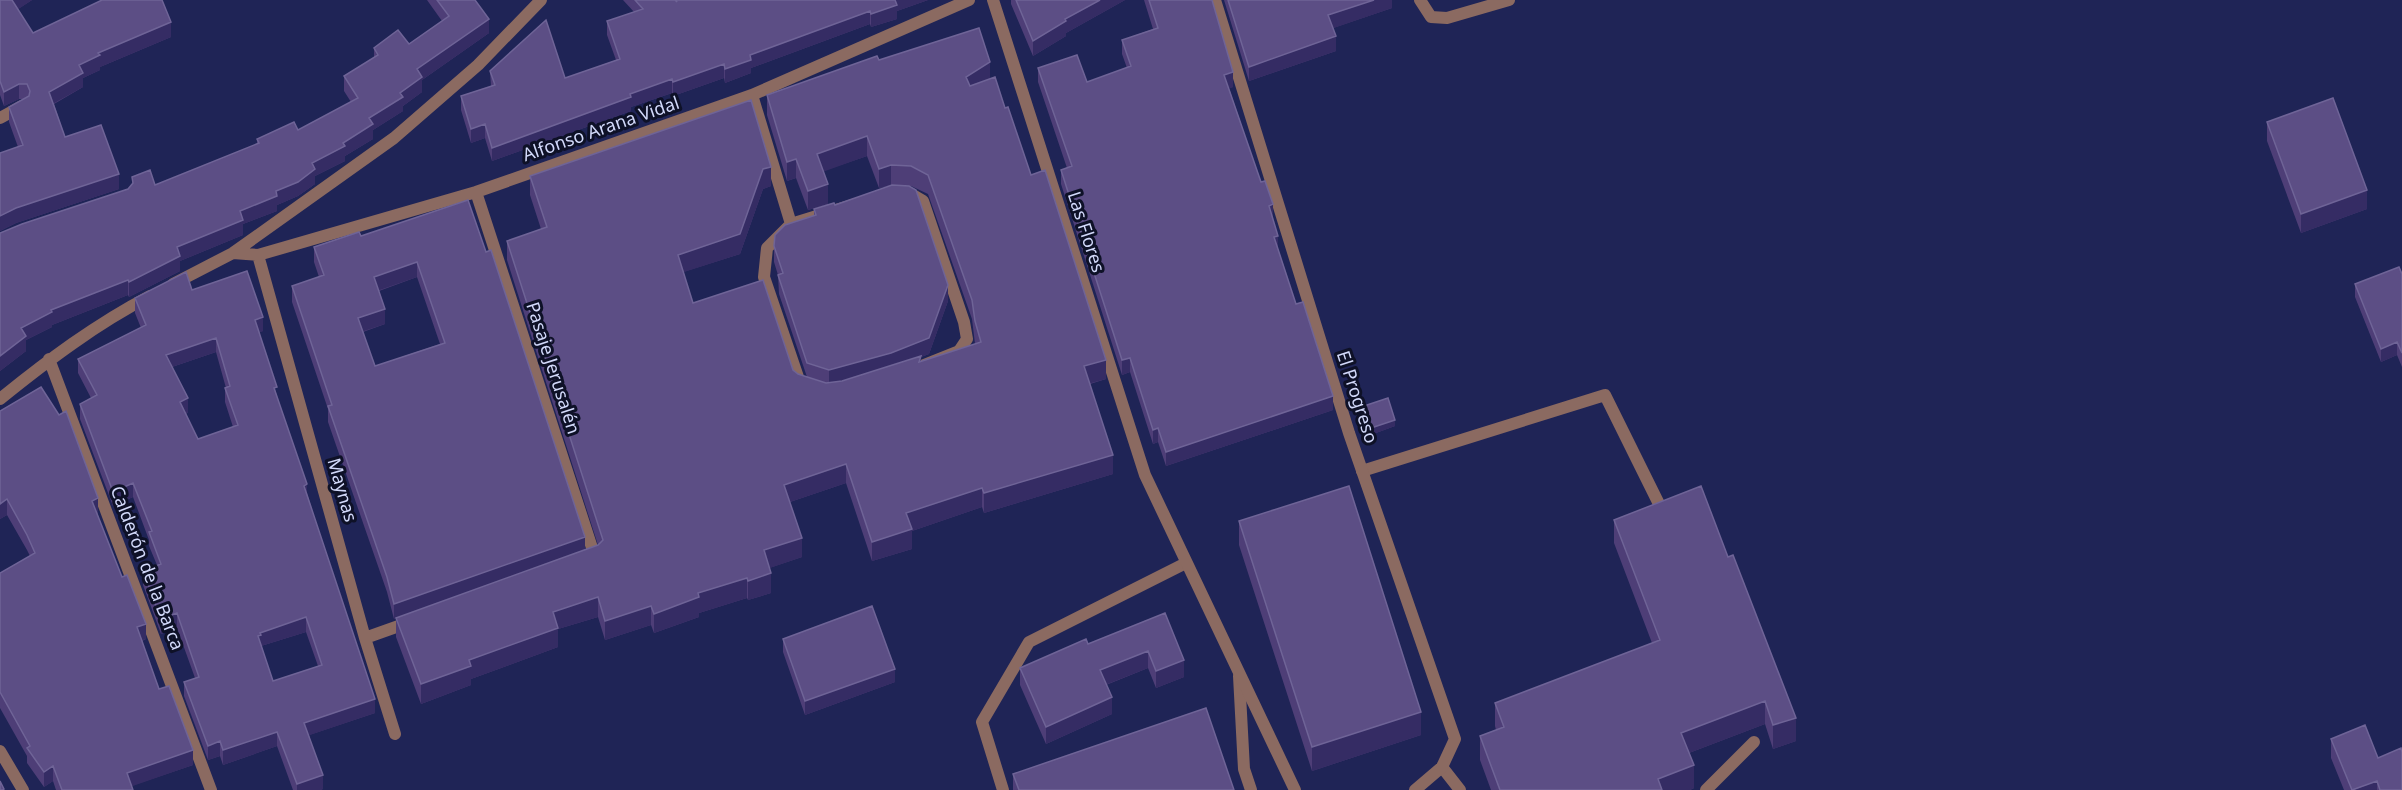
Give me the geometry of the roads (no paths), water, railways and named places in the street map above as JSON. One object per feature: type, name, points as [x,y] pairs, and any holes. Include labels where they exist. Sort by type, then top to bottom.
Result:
[{"type":"street","points":[[0,399],[49,359],[128,307],[233,253],[394,138],[478,65],[541,0]]},
{"type":"street","name":"Alfonso Arana Vidal","points":[[233,253],[258,255],[476,192],[753,95],[969,0]]},
{"type":"street","name":"Las Flores","points":[[993,0],[1145,475],[1186,563]]},
{"type":"street","name":"El Progreso","points":[[1215,0],[1362,471],[1455,739],[1442,767],[1415,790]]},
{"type":"street","points":[[1420,0],[1431,17],[1447,18],[1509,0]]},
{"type":"street","points":[[753,95],[791,224]]},
{"type":"street","points":[[0,118],[22,106]]},
{"type":"street","name":"Pasaje Jerusalén","points":[[476,192],[595,556],[574,564]]},
{"type":"street","points":[[891,193],[911,194],[923,201],[964,322],[967,339],[959,351],[894,377],[840,393],[828,395],[801,386],[764,277],[767,248],[791,224],[891,193]]},
{"type":"street","name":"Maynas","points":[[258,255],[365,638],[395,734]]},
{"type":"street","name":"Calderón de la Barca","points":[[49,359],[211,790]]},
{"type":"street","points":[[1362,471],[1605,394],[1659,504]]},
{"type":"street","points":[[1003,790],[982,722],[1029,642],[1186,563],[1294,790]]},
{"type":"street","points":[[365,638],[421,618]]},
{"type":"street","points":[[1239,676],[1244,769],[1251,790]]},
{"type":"street","points":[[1706,790],[1754,742]]},
{"type":"street","points":[[0,751],[22,790]]},
{"type":"street","points":[[1442,767],[1460,790]]}]
